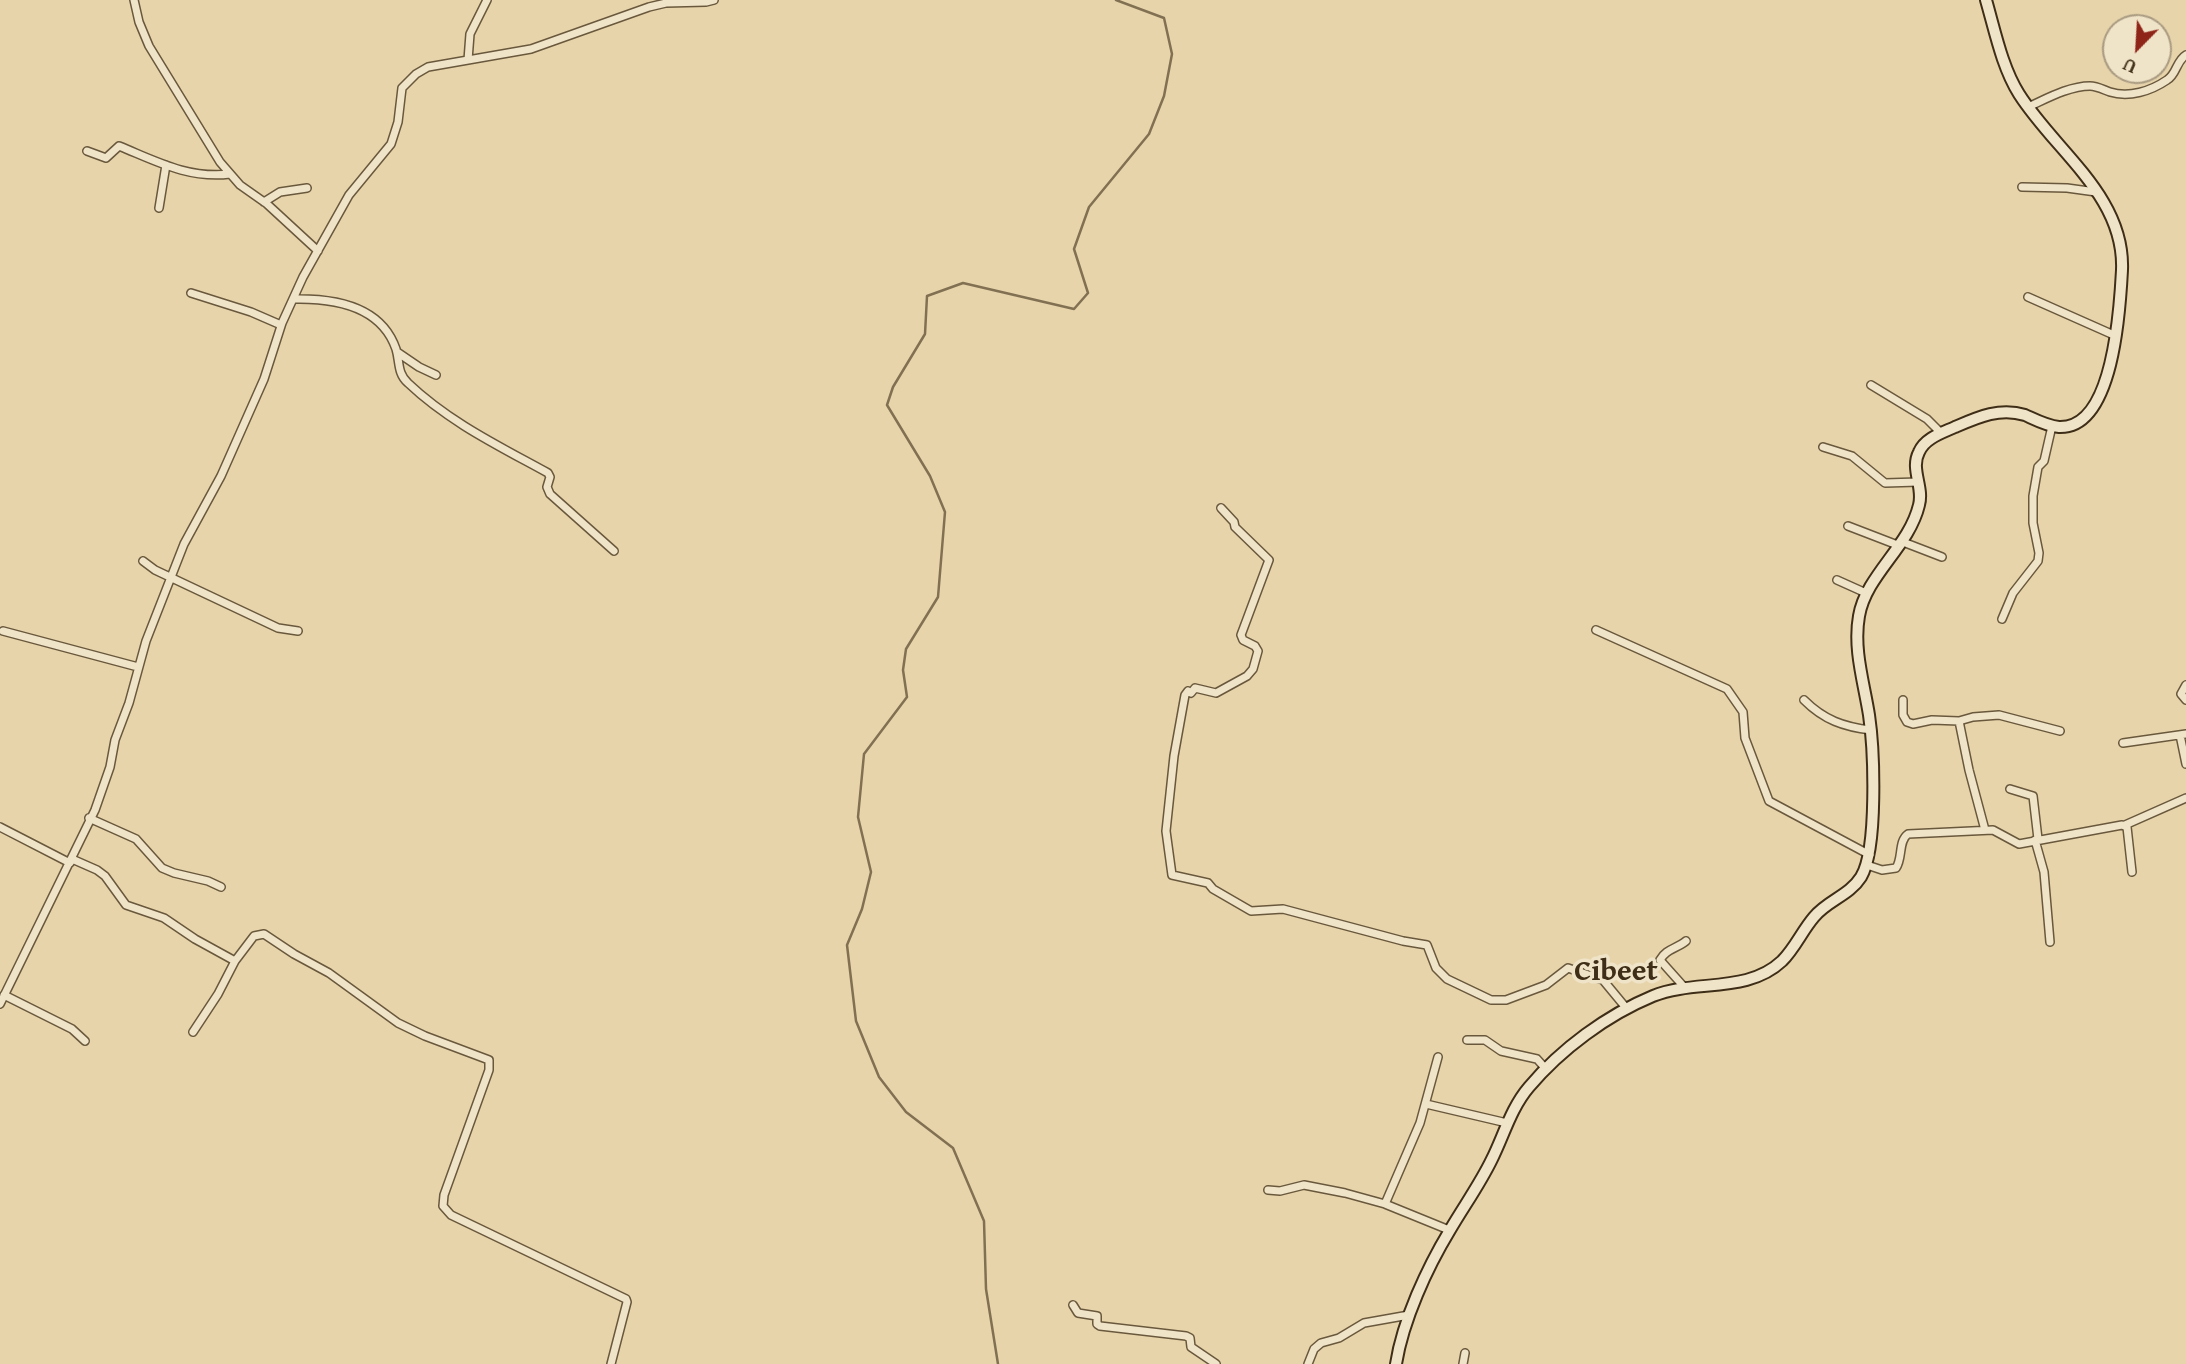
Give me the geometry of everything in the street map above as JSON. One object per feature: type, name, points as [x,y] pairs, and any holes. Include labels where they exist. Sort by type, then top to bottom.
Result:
[{"type":"main road","points":[[1396,1364],[1409,1315],[1449,1230],[1493,1159],[1507,1123],[1526,1090],[1546,1069],[1579,1040],[1626,1009],[1662,993],[1730,984],[1759,977],[1770,971],[1787,956],[1816,914],[1852,890],[1868,860],[1871,730],[1858,648],[1858,618],[1866,593],[1901,544],[1919,508],[1921,494],[1916,466],[1919,452],[1932,437],[1998,412],[2013,412],[2052,426],[2071,426],[2090,411],[2108,374],[2116,336],[2121,255],[2112,217],[2012,82],[1986,0]]},
{"type":"street","points":[[134,0],[149,46],[192,121],[220,162],[240,185],[264,202],[318,251]]},
{"type":"street","points":[[468,60],[470,34],[487,0]]},
{"type":"street","points":[[0,1004],[71,861],[104,786],[146,641],[184,544],[221,475],[264,379],[281,325],[293,299],[351,191],[391,144],[398,122],[402,88],[428,67],[509,54],[554,43],[666,3],[714,0]]},
{"type":"street","points":[[2028,107],[2066,91],[2088,86],[2120,95],[2132,95],[2166,81],[2171,77],[2178,61],[2186,55]]},
{"type":"street","points":[[87,151],[106,158],[119,146],[166,165],[205,176],[230,174]]},
{"type":"street","points":[[159,208],[166,165]]},
{"type":"street","points":[[2022,187],[2096,192]]},
{"type":"street","points":[[264,202],[280,192],[307,188]]},
{"type":"street","points":[[191,293],[251,312],[281,325]]},
{"type":"street","points":[[2028,297],[2116,336]]},
{"type":"street","points":[[293,299],[330,300],[362,310],[379,321],[397,352],[399,370],[407,382],[457,422],[548,473],[550,477],[547,487],[550,494],[614,551]]},
{"type":"street","points":[[397,352],[436,375]]},
{"type":"street","points":[[1871,385],[1927,419],[1941,433]]},
{"type":"street","points":[[2002,619],[2013,593],[2039,557],[2032,496],[2038,467],[2044,461],[2052,426]]},
{"type":"street","points":[[1823,447],[1853,456],[1885,483],[1918,482]]},
{"type":"street","points":[[1222,508],[1235,527],[1269,560],[1241,635],[1243,640],[1255,646],[1258,651],[1253,669],[1247,676],[1216,693],[1195,688],[1185,695],[1174,756],[1166,831],[1172,875],[1208,883],[1213,889],[1251,911],[1283,909],[1427,945],[1436,968],[1444,976],[1488,999],[1506,1000],[1546,985],[1570,968],[1603,980],[1626,1009]]},
{"type":"street","points":[[1848,526],[1942,557]]},
{"type":"street","points":[[143,561],[148,566],[275,627],[298,631]]},
{"type":"street","points":[[1837,580],[1866,593]]},
{"type":"street","points":[[1596,630],[1727,689],[1742,712],[1745,738],[1769,801],[1882,870],[1896,868],[1906,834],[1985,830],[1998,832],[2016,844],[2125,825],[2186,798]]},
{"type":"street","points":[[3,631],[138,667]]},
{"type":"street","points":[[2186,685],[2181,694],[2186,700]]},
{"type":"street","points":[[1804,700],[1813,709],[1839,724],[1871,730]]},
{"type":"street","points":[[1903,700],[1901,711],[1907,722],[1913,724],[1999,715],[2060,731]]},
{"type":"street","points":[[1959,721],[1985,830]]},
{"type":"street","points":[[2123,743],[2183,734],[2186,764]]},
{"type":"street","points":[[2010,789],[2032,795],[2044,872],[2050,942]]},
{"type":"street","points":[[89,818],[136,839],[162,868],[220,887]]},
{"type":"street","points":[[2125,825],[2132,872]]},
{"type":"street","points":[[0,827],[71,861],[97,870],[105,876],[126,905],[164,918],[195,939],[236,961]]},
{"type":"street","points":[[193,1032],[254,936],[264,934],[328,973],[398,1023],[489,1060],[489,1070],[444,1195],[443,1206],[451,1215],[626,1299],[611,1364]]},
{"type":"street","points":[[1685,941],[1678,947],[1665,951],[1660,960],[1685,988]]},
{"type":"street","points":[[4,995],[68,1027],[85,1041]]},
{"type":"street","points":[[1467,1040],[1485,1040],[1501,1051],[1538,1059],[1546,1069]]},
{"type":"street","points":[[1385,1204],[1410,1150],[1438,1057]]},
{"type":"street","points":[[1426,1104],[1507,1123]]},
{"type":"street","points":[[1268,1190],[1311,1186],[1385,1204],[1449,1230]]},
{"type":"street","points":[[1073,1305],[1078,1313],[1097,1316],[1097,1324],[1100,1326],[1186,1336],[1190,1339],[1191,1347],[1216,1364]]},
{"type":"street","points":[[1308,1364],[1314,1349],[1321,1343],[1339,1338],[1364,1323],[1409,1315]]},
{"type":"street","points":[[1463,1364],[1465,1353]]},
{"type":"waterway","points":[[998,1364],[986,1289],[984,1221],[953,1148],[906,1112],[879,1077],[856,1021],[847,945],[862,909],[871,872],[858,817],[864,754],[907,697],[903,670],[906,649],[938,597],[945,512],[930,476],[887,405],[893,387],[925,334],[927,296],[963,283],[1074,309],[1088,293],[1074,249],[1089,207],[1149,134],[1164,96],[1172,54],[1164,18],[1116,0]]},
{"type":"district","name":"Cibeet","points":[[1616,972]]}]
